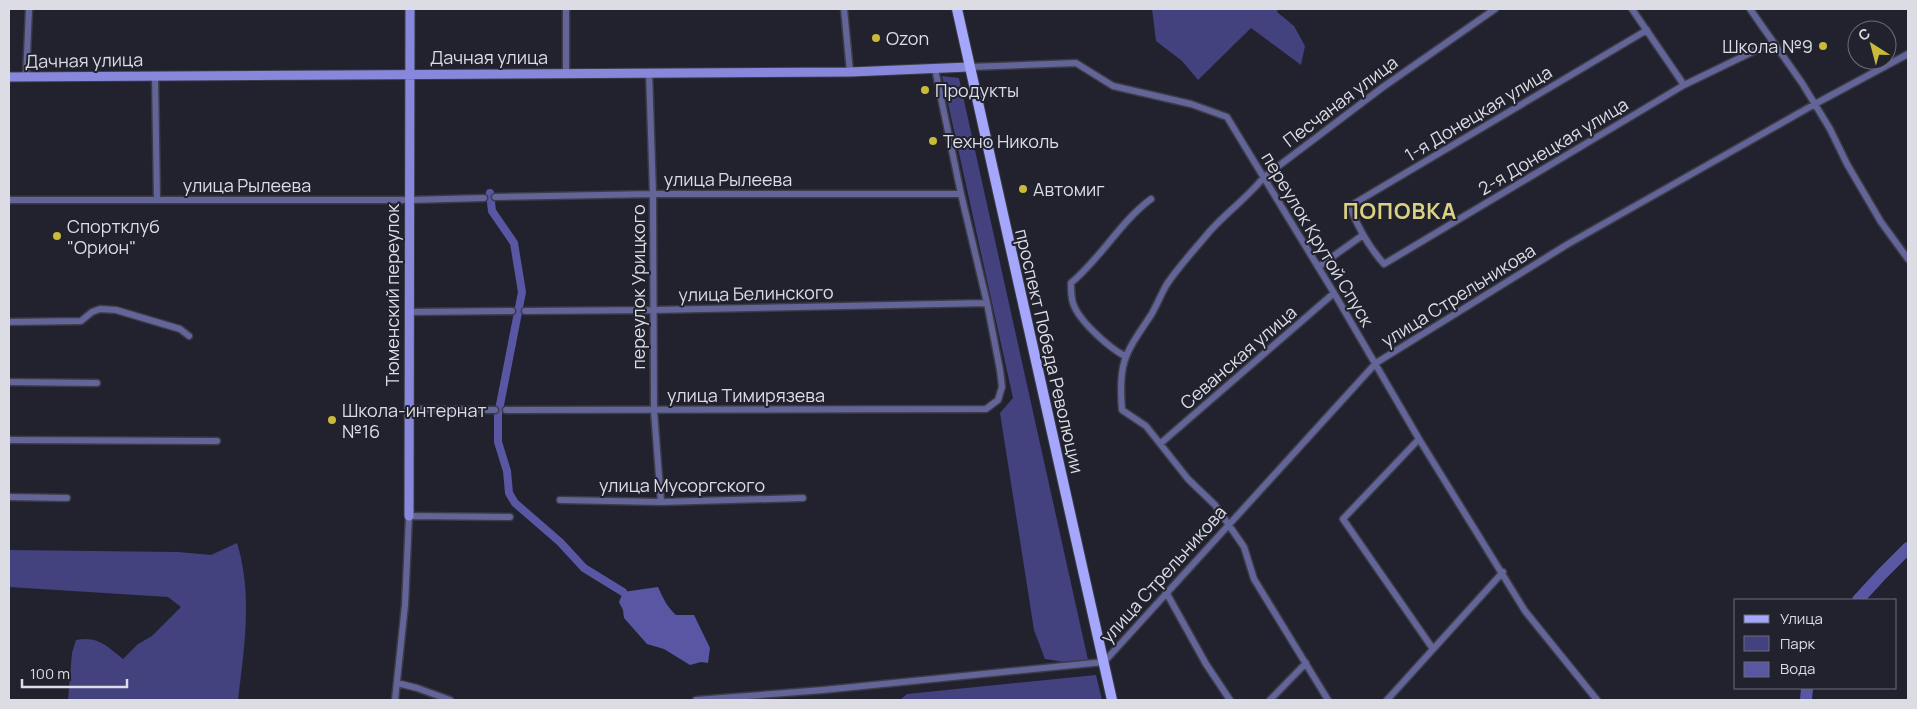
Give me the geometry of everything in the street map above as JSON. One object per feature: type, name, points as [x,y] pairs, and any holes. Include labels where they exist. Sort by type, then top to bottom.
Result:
[{"type":"main road","name":"проспект Победа Революции","points":[[958,9],[969,67],[1112,700]]},
{"type":"street","points":[[26,77],[29,9]]},
{"type":"street","name":"Тюменский переулок","points":[[395,700],[405,604],[409,516],[410,9]]},
{"type":"street","points":[[566,9],[566,73]]},
{"type":"street","points":[[844,9],[850,72]]},
{"type":"street","name":"Песчаная улица","points":[[1161,443],[1146,426],[1122,410],[1120,383],[1125,356],[1134,338],[1152,313],[1166,285],[1210,231],[1253,191],[1264,177],[1382,87],[1495,9]]},
{"type":"street","points":[[1632,9],[1684,85]]},
{"type":"street","points":[[1750,9],[1815,104],[1881,222],[1908,259]]},
{"type":"street","name":"1-я Донецкая улица","points":[[1363,235],[1351,209],[1355,203],[1647,30]]},
{"type":"street","name":"2-я Донецкая улица","points":[[1363,235],[1384,264],[1684,85],[1773,42]]},
{"type":"street","name":"улица Стрельникова","points":[[1104,662],[1376,363],[1568,244],[1815,104],[1908,54]]},
{"type":"street","name":"переулок Крутой Спуск","points":[[969,67],[1076,63],[1113,86],[1191,104],[1226,117],[1376,363],[1419,439],[1525,611],[1597,700]]},
{"type":"street","name":"Дачная улица","points":[[9,77],[850,72],[969,67]]},
{"type":"street","points":[[935,69],[961,194],[987,303]]},
{"type":"street","name":"переулок Урицкого","points":[[649,72],[653,194],[654,411],[661,502]]},
{"type":"street","points":[[155,76],[157,200]]},
{"type":"street","name":"улица Рылеева","points":[[495,197],[653,194],[961,194]]},
{"type":"street","name":"улица Рылеева","points":[[9,200],[409,200],[484,198]]},
{"type":"street","points":[[1125,356],[1104,343],[1080,316],[1072,302],[1071,283],[1101,253],[1138,208],[1151,199]]},
{"type":"street","points":[[1318,267],[1363,235]]},
{"type":"street","name":"Севанская улица","points":[[1161,443],[1334,293]]},
{"type":"street","name":"улица Белинского","points":[[525,311],[987,303]]},
{"type":"street","name":"улица Тимирязева","points":[[506,410],[986,409],[998,400],[1002,387],[987,303]]},
{"type":"street","points":[[9,322],[81,321],[92,312],[100,309],[116,310],[180,329],[188,336]]},
{"type":"street","points":[[409,312],[512,311]]},
{"type":"street","points":[[9,382],[97,383]]},
{"type":"street","points":[[408,409],[495,410]]},
{"type":"street","points":[[1419,439],[1343,519],[1433,649]]},
{"type":"street","points":[[9,440],[217,440]]},
{"type":"street","points":[[1161,443],[1188,479],[1215,505],[1244,547],[1254,578],[1328,700]]},
{"type":"street","points":[[9,497],[68,498]]},
{"type":"street","name":"улица Мусоргского","points":[[560,500],[661,502],[803,498]]},
{"type":"street","points":[[409,516],[510,517]]},
{"type":"street","points":[[1387,700],[1502,572]]},
{"type":"street","points":[[1166,592],[1206,664],[1230,700]]},
{"type":"street","points":[[696,700],[823,690],[1104,662]]},
{"type":"street","points":[[1270,700],[1306,663]]},
{"type":"street","points":[[397,683],[450,700]]},
{"type":"green space","points":[[1152,9],[1278,9],[1277,12],[1294,26],[1305,46],[1301,65],[1251,28],[1198,80],[1182,61],[1156,41]]},
{"type":"green space","points":[[942,76],[959,78],[1088,660],[1064,662],[1045,659],[1034,630],[1000,413],[1013,398]]},
{"type":"green space","points":[[237,543],[242,562],[246,602],[245,641],[238,700],[68,700],[72,653],[76,640],[91,639],[102,643],[123,659],[138,644],[152,636],[181,607],[168,597],[9,587],[9,550],[178,552],[211,555]]},
{"type":"green space","points":[[1096,675],[1102,700],[900,700],[907,694]]},
{"type":"water","points":[[658,587],[668,606],[676,615],[694,615],[710,648],[708,663],[701,662],[690,665],[664,649],[647,644],[624,618],[619,602],[623,592]]},
{"type":"waterway","points":[[490,193],[492,211],[514,243],[522,292],[498,415],[498,442],[507,471],[509,493],[515,503],[560,542],[584,568],[623,592]]},
{"type":"waterway","points":[[1859,599],[1908,548]]},
{"type":"waterway","points":[[1806,700],[1807,689]]},
{"type":"place","name":"Ozon","points":[[876,38]]},
{"type":"place","name":"Школа №9","points":[[1823,46]]},
{"type":"place","name":"Продукты","points":[[925,90]]},
{"type":"place","name":"Техно Николь","points":[[933,141]]},
{"type":"place","name":"Автомиг","points":[[1023,189]]},
{"type":"place","name":"Спортклуб \"Орион\"","points":[[57,236]]},
{"type":"place","name":"Школа-интернат №16","points":[[332,420]]},
{"type":"district","name":"ПОПОВКА","points":[[1400,211]]}]
